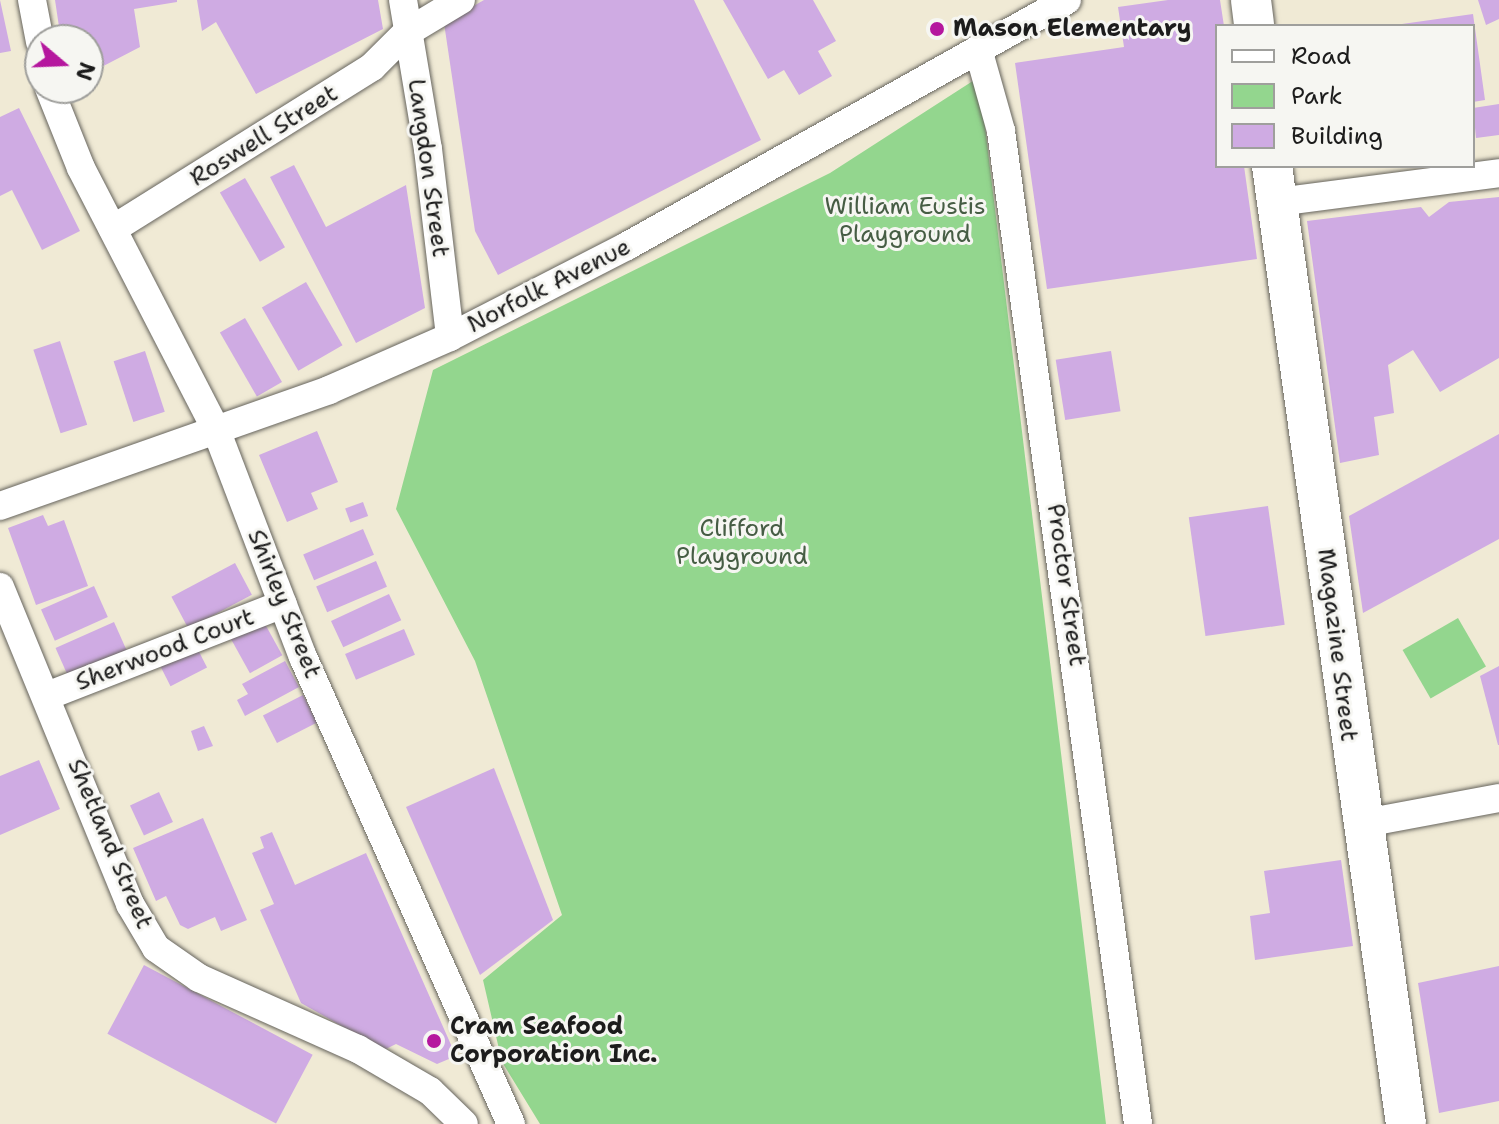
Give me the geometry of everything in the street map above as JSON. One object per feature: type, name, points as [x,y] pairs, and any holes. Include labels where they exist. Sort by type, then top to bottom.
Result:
[{"type":"main road","points":[[1251,0],[1254,24]]},
{"type":"main road","name":"Magazine Street","points":[[1274,184],[1360,824],[1406,1124]]},
{"type":"street","points":[[32,0],[37,24]]},
{"type":"street","name":"Langdon Street","points":[[403,0],[406,33],[428,149],[450,337]]},
{"type":"street","name":"Roswell Street","points":[[113,229],[372,67],[406,33],[461,0]]},
{"type":"street","name":"Norfolk Avenue","points":[[0,506],[217,432],[450,337],[627,246],[1067,0]]},
{"type":"street","name":"Proctor Street","points":[[978,49],[1001,131],[1138,1124]]},
{"type":"street","name":"Shirley Street","points":[[56,104],[113,229],[217,432],[283,604],[494,1097],[511,1124]]},
{"type":"street","points":[[1274,184],[1499,173]]},
{"type":"street","name":"Shetland Street","points":[[0,587],[130,904],[156,948],[199,978],[358,1049],[430,1091],[464,1124]]},
{"type":"street","name":"Sherwood Court","points":[[47,696],[283,604]]},
{"type":"street","points":[[1360,824],[1499,798]]},
{"type":"green space","name":"Clifford Playground","points":[[979,77],[1106,1124],[540,1124],[502,1062],[483,980],[562,915],[475,661],[396,509],[433,370],[830,173]]},
{"type":"green space","points":[[1458,618],[1486,666],[1431,698],[1403,650]]},
{"type":"building","points":[[0,0],[11,51],[0,53]]},
{"type":"building","points":[[55,0],[177,0],[134,9],[140,47],[104,66],[104,24],[59,24]]},
{"type":"building","points":[[197,0],[378,0],[383,29],[256,94],[216,22],[202,31]]},
{"type":"building","points":[[484,0],[694,0],[761,140],[498,275],[475,231],[444,23]]},
{"type":"building","points":[[723,0],[813,0],[836,41],[818,51],[832,76],[799,95],[784,70],[768,79]]},
{"type":"building","points":[[1168,0],[1220,0],[1224,24],[1215,24],[1215,168],[1244,168],[1257,259],[1047,289],[1015,63],[1124,47],[1118,7]]},
{"type":"building","points":[[1478,0],[1499,0],[1499,19],[1486,25]]},
{"type":"building","points":[[1473,14],[1474,24],[1402,24]]},
{"type":"building","points":[[1475,28],[1485,100],[1475,102]]},
{"type":"building","points":[[1499,104],[1499,135],[1476,138],[1475,108]]},
{"type":"building","points":[[19,108],[80,231],[42,250],[12,190],[0,196],[0,117]]},
{"type":"building","points":[[294,165],[326,227],[406,185],[425,308],[356,343],[270,177]]},
{"type":"building","points":[[245,178],[285,247],[260,262],[220,192]]},
{"type":"building","points":[[1499,197],[1499,358],[1440,392],[1413,350],[1388,365],[1394,413],[1374,417],[1379,455],[1340,463],[1307,221],[1421,207],[1429,217],[1449,202]]},
{"type":"building","points":[[306,282],[342,345],[298,371],[262,308]]},
{"type":"building","points":[[245,318],[282,382],[257,397],[220,332]]},
{"type":"building","points":[[60,341],[87,425],[61,433],[33,350]]},
{"type":"building","points":[[145,351],[165,412],[133,422],[114,361]]},
{"type":"building","points":[[1111,351],[1121,411],[1065,420],[1056,360]]},
{"type":"building","points":[[317,431],[338,482],[311,493],[318,509],[287,522],[259,455]]},
{"type":"building","points":[[1499,434],[1499,539],[1363,613],[1349,516]]},
{"type":"building","points":[[363,502],[368,516],[350,523],[345,508]]},
{"type":"building","points":[[1268,506],[1285,625],[1205,636],[1189,517]]},
{"type":"building","points":[[43,515],[48,526],[64,520],[88,586],[36,605],[8,528]]},
{"type":"building","points":[[363,529],[374,555],[314,580],[303,554]]},
{"type":"building","points":[[376,561],[387,587],[327,612],[316,586]]},
{"type":"building","points":[[235,563],[252,595],[188,629],[171,597]]},
{"type":"building","points":[[94,586],[108,617],[55,641],[41,610]]},
{"type":"building","points":[[389,594],[401,620],[343,647],[331,621]]},
{"type":"building","points":[[260,615],[282,655],[250,673],[228,633]]},
{"type":"building","points":[[114,622],[128,653],[69,679],[56,648]]},
{"type":"building","points":[[404,629],[415,655],[356,680],[345,654]]},
{"type":"building","points":[[193,640],[207,668],[171,686],[156,659]]},
{"type":"building","points":[[285,661],[299,687],[245,716],[237,700],[248,694],[242,684]]},
{"type":"building","points":[[1499,666],[1499,745],[1498,745],[1480,676]]},
{"type":"building","points":[[303,695],[317,723],[277,743],[263,715]]},
{"type":"building","points":[[204,726],[213,746],[198,751],[191,731]]},
{"type":"building","points":[[39,760],[60,809],[0,835],[0,776]]},
{"type":"building","points":[[494,768],[553,920],[480,975],[406,807]]},
{"type":"building","points":[[159,792],[173,822],[144,835],[130,806]]},
{"type":"building","points":[[203,818],[247,920],[221,931],[215,917],[188,929],[180,925],[166,896],[156,901],[133,848]]},
{"type":"building","points":[[272,832],[295,885],[366,853],[456,1056],[437,1064],[396,1044],[384,1050],[301,1003],[260,910],[274,904],[252,853],[264,848],[260,837]]},
{"type":"building","points":[[1341,860],[1353,946],[1255,960],[1250,916],[1270,913],[1264,871]]},
{"type":"building","points":[[144,965],[313,1055],[276,1124],[107,1034]]},
{"type":"building","points":[[1499,966],[1499,1101],[1439,1113],[1418,983]]},
{"type":"place","name":"Mason Elementary","points":[[937,29]]},
{"type":"place","name":"Cram Seafood Corporation Inc.","points":[[434,1041]]},
{"type":"park label","name":"William Eustis Playground","points":[[905,221]]}]
